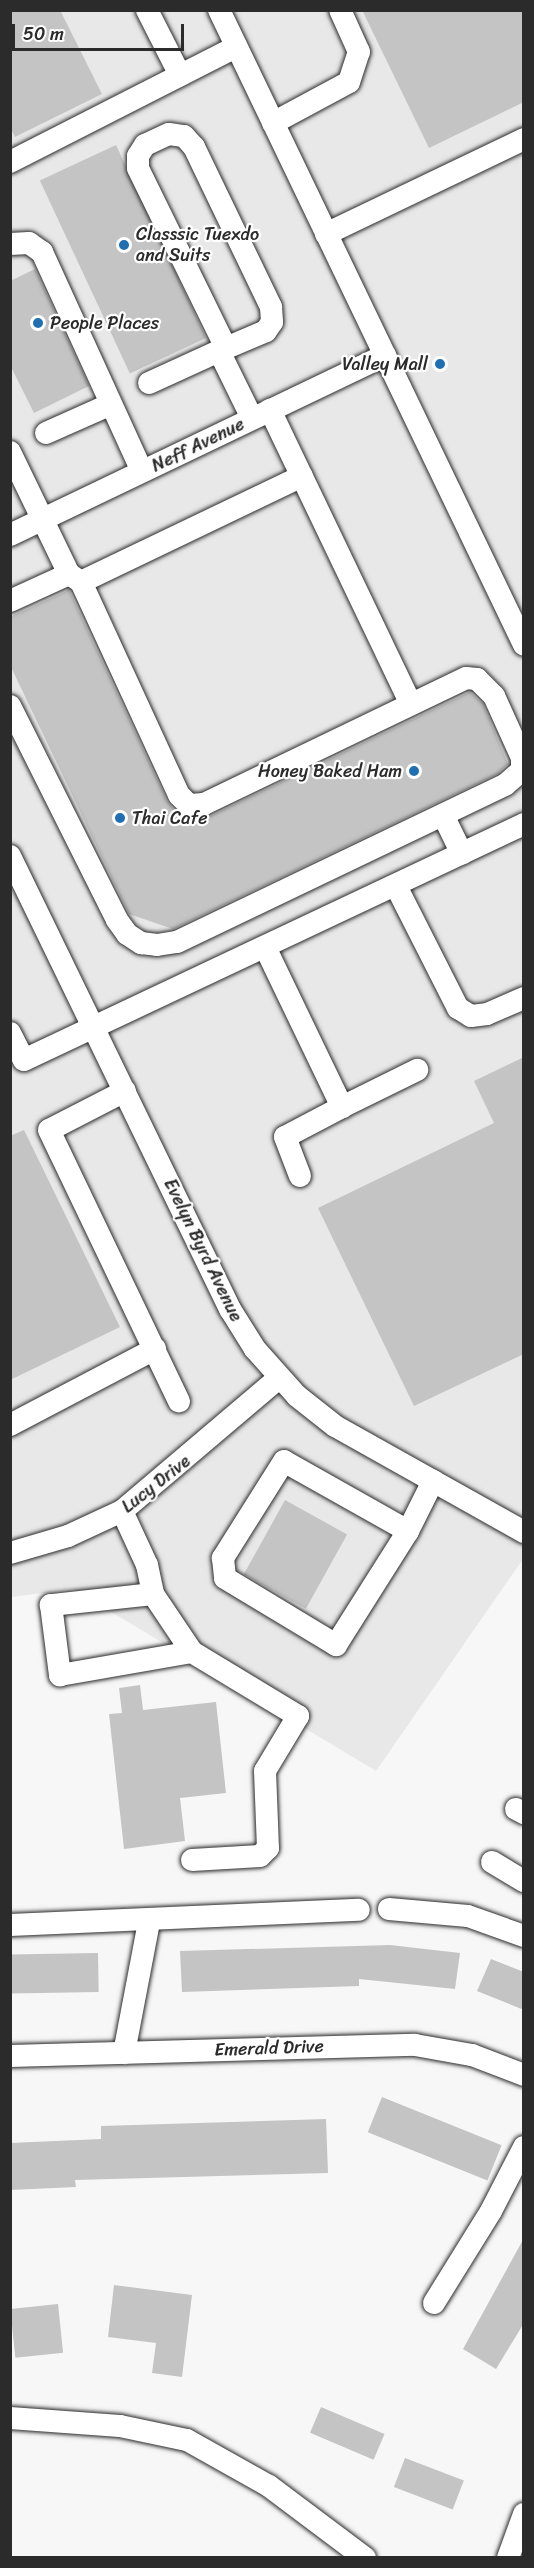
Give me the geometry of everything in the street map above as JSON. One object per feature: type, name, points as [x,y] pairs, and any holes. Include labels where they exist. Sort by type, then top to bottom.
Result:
[{"type":"street","points":[[147,10],[180,75]]},
{"type":"street","points":[[219,10],[524,645]]},
{"type":"street","points":[[273,123],[349,82],[360,52],[340,10]]},
{"type":"street","points":[[10,162],[236,47]]},
{"type":"street","points":[[149,382],[223,350],[266,331],[272,322],[271,307],[194,147],[184,136],[169,134],[145,145],[138,156],[138,168],[223,350],[261,414],[302,476],[411,704]]},
{"type":"street","points":[[326,234],[524,139]]},
{"type":"street","points":[[10,244],[29,243],[42,252],[142,471]]},
{"type":"street","name":"Neff Avenue","points":[[10,534],[385,355]]},
{"type":"street","points":[[46,433],[111,404]]},
{"type":"street","points":[[10,452],[17,481],[43,519],[75,578],[179,795],[189,805],[204,804],[466,678],[477,679],[494,696],[522,758],[522,770],[515,779],[177,942],[141,943],[127,934],[117,920],[10,706]]},
{"type":"street","points":[[10,601],[75,578],[302,476]]},
{"type":"street","points":[[443,814],[462,854]]},
{"type":"street","points":[[10,1033],[24,1060],[462,854],[522,829]]},
{"type":"street","name":"Evelyn Byrd Avenue","points":[[10,855],[231,1309],[279,1378],[335,1426],[523,1532]]},
{"type":"street","points":[[396,886],[458,1008],[471,1016],[487,1014],[524,998]]},
{"type":"street","points":[[265,947],[342,1107]]},
{"type":"street","points":[[300,1176],[285,1137],[417,1070]]},
{"type":"street","points":[[125,1091],[49,1130],[179,1401]]},
{"type":"street","points":[[10,1425],[155,1349]]},
{"type":"street","name":"Lucy Drive","points":[[10,1553],[68,1536],[122,1511],[279,1378]]},
{"type":"street","points":[[408,1531],[284,1461],[223,1558],[225,1578],[336,1645],[408,1531],[434,1481]]},
{"type":"street","points":[[122,1511],[147,1565],[153,1594],[192,1652],[298,1716],[265,1771],[268,1848],[260,1856],[192,1860]]},
{"type":"street","points":[[153,1594],[51,1605],[60,1675],[192,1652]]},
{"type":"street","points":[[492,1862],[524,1881]]},
{"type":"street","points":[[389,1909],[468,1916],[524,1935]]},
{"type":"street","points":[[10,1925],[149,1922],[359,1910]]},
{"type":"street","points":[[124,2053],[149,1922]]},
{"type":"street","name":"Emerald Drive","points":[[10,2056],[415,2045],[472,2055],[524,2075]]},
{"type":"street","points":[[434,2302],[491,2211],[524,2147]]},
{"type":"street","points":[[10,2418],[120,2426],[187,2440],[269,2486],[365,2558]]},
{"type":"street","points":[[508,2558],[524,2514]]},
{"type":"shaded area","points":[[10,11],[523,11],[523,1559],[376,1771],[73,1589],[11,1597]]},
{"type":"building","points":[[10,10],[60,10],[102,94],[15,137],[10,127]]},
{"type":"building","points":[[362,10],[524,10],[524,102],[429,148]]},
{"type":"building","points":[[116,145],[206,338],[130,374],[40,180]]},
{"type":"building","name":"People Places","points":[[35,269],[89,386],[34,413],[10,365],[10,281]]},
{"type":"building","points":[[69,590],[167,801],[180,818],[196,823],[470,692],[483,704],[508,764],[497,774],[173,929],[129,914],[10,665],[10,617]]},
{"type":"building","points":[[524,1057],[524,1354],[414,1406],[318,1208],[494,1123],[474,1081]]},
{"type":"building","points":[[24,1130],[120,1327],[10,1380],[10,1136]]},
{"type":"building","points":[[285,1500],[347,1534],[306,1609],[244,1574]]},
{"type":"building","points":[[140,1685],[143,1710],[216,1702],[226,1793],[180,1798],[185,1841],[124,1849],[109,1714],[122,1713],[119,1688]]},
{"type":"building","points":[[390,1945],[460,1953],[455,1989],[359,1979],[359,1986],[182,1992],[180,1951]]},
{"type":"building","points":[[98,1953],[99,1992],[11,1994],[10,1955]]},
{"type":"building","points":[[491,1959],[524,1972],[524,2010],[477,1991]]},
{"type":"building","points":[[382,2097],[502,2145],[487,2181],[368,2132]]},
{"type":"building","points":[[326,2119],[328,2173],[75,2180],[76,2187],[10,2190],[10,2143],[101,2139],[101,2126]]},
{"type":"building","points":[[524,2238],[524,2323],[496,2369],[463,2349]]},
{"type":"building","points":[[114,2285],[192,2295],[182,2377],[152,2373],[156,2343],[108,2337]]},
{"type":"building","points":[[58,2304],[63,2353],[15,2358],[10,2309]]},
{"type":"building","points":[[321,2407],[385,2434],[374,2460],[310,2433]]},
{"type":"building","points":[[405,2458],[464,2481],[453,2510],[394,2487]]},
{"type":"place","name":"Classsic Tuexdo and Suits","points":[[124,245]]},
{"type":"place","name":"People Places","points":[[38,323]]},
{"type":"place","name":"Valley Mall","points":[[440,364]]},
{"type":"place","name":"Honey Baked Ham","points":[[414,771]]},
{"type":"place","name":"Thai Cafe","points":[[120,818]]}]
